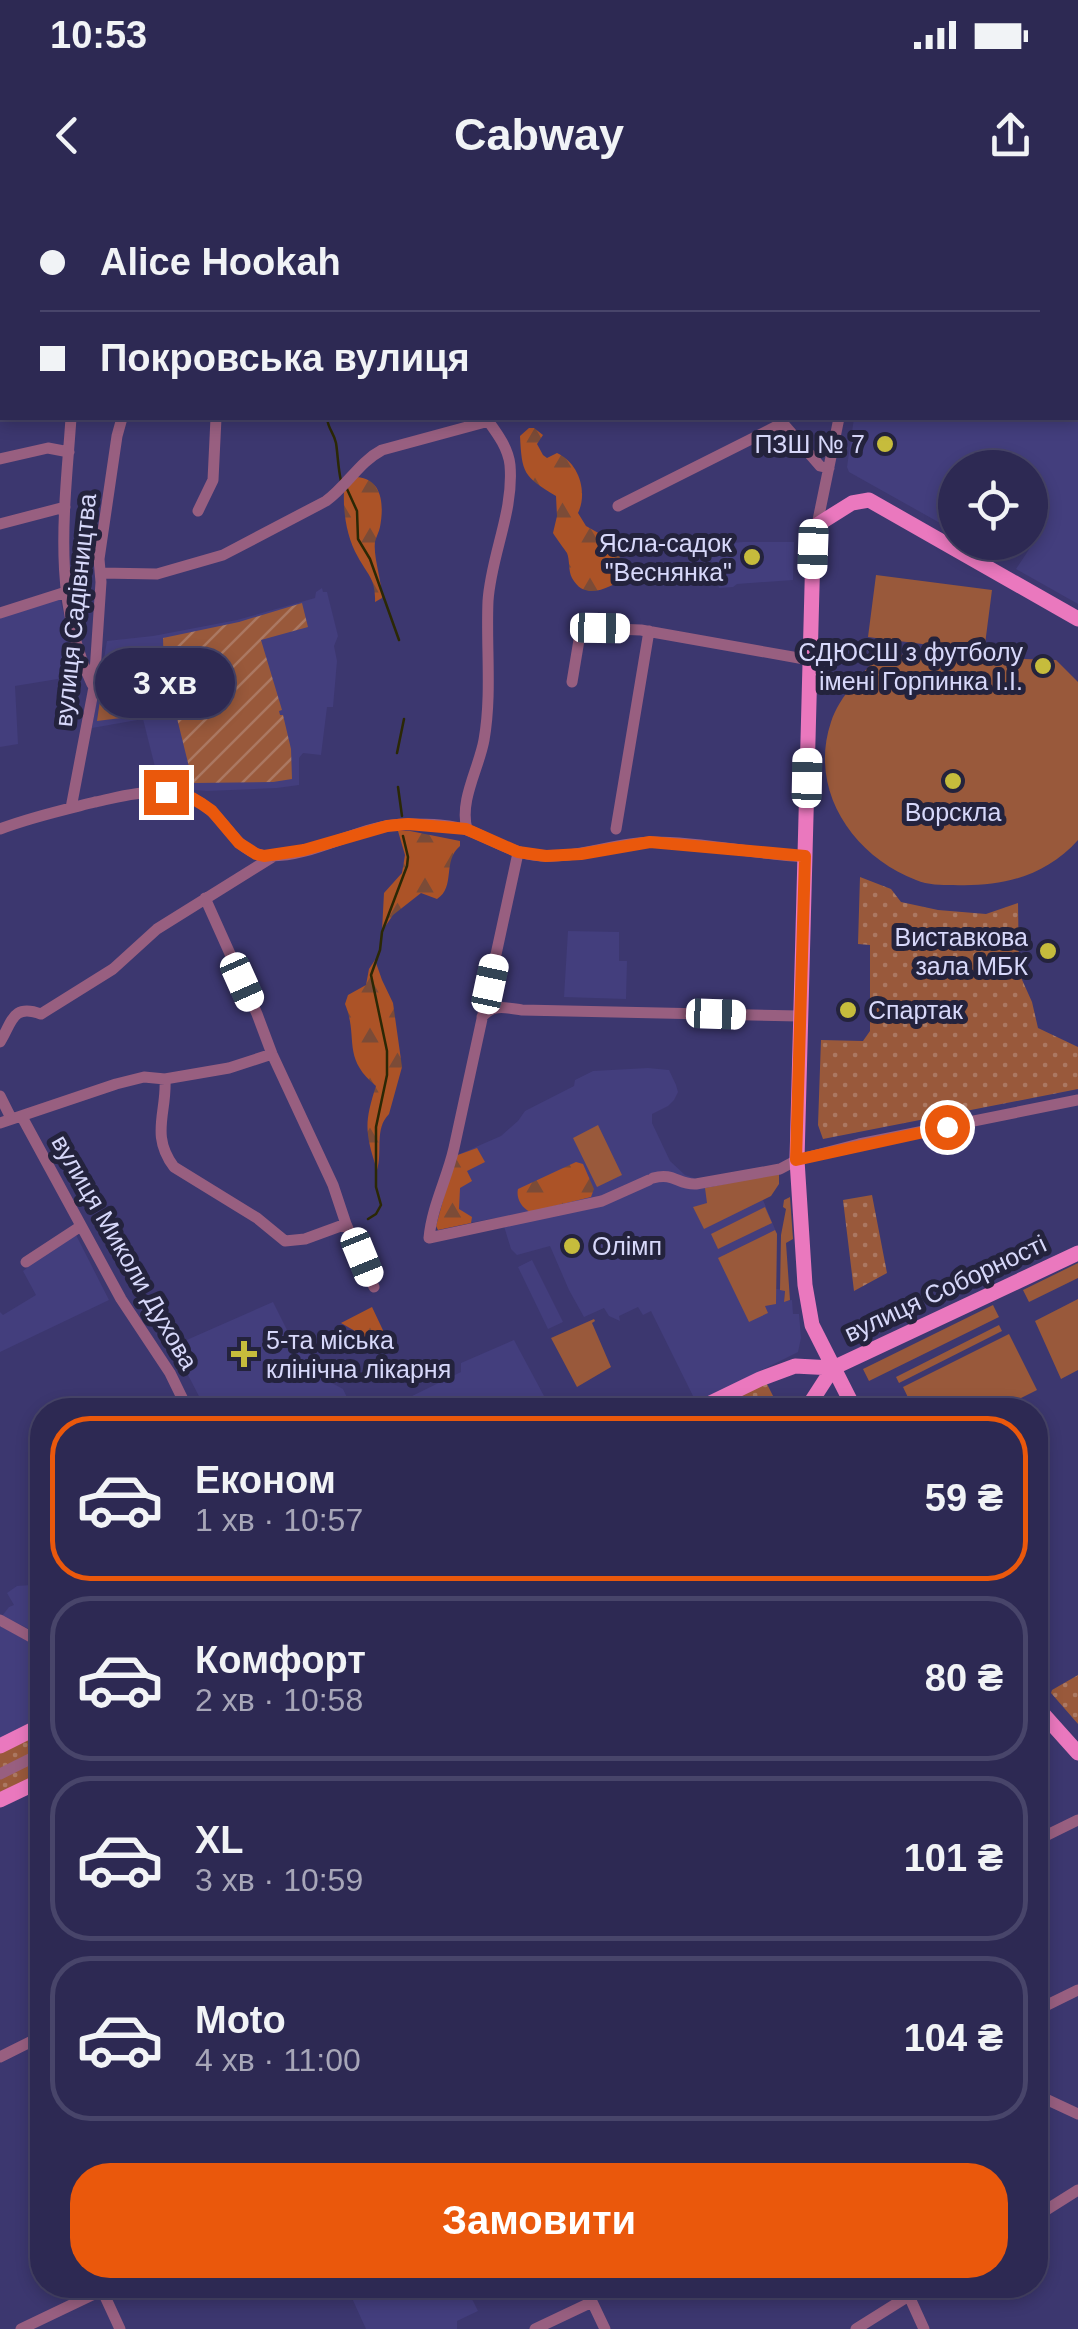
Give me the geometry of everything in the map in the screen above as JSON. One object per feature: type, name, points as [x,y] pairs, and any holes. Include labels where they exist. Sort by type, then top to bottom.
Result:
[{"type":"main road","points":[[849,1398],[812,1325],[805,1285],[796,1160],[813,549],[817,524],[852,503],[869,500],[1078,620]]},
{"type":"main road","name":"вулиця Соборності","points":[[721,1398],[796,1366],[834,1368],[1078,1253]]},
{"type":"main road","name":"вулиця Соборності","points":[[814,1398],[834,1368]]},
{"type":"main road","points":[[1048,1720],[1078,1753]]},
{"type":"main road","points":[[0,1746],[30,1732]]},
{"type":"main road","points":[[0,1800],[30,1786]]},
{"type":"street","points":[[71,420],[62,540],[66,592],[80,654],[94,687]]},
{"type":"street","name":"вулиця Садівництва","points":[[71,808],[94,687],[100,553],[121,420]]},
{"type":"street","points":[[198,512],[213,480],[216,420]]},
{"type":"street","points":[[101,573],[157,574],[224,555],[326,501],[369,457],[382,450],[485,420]]},
{"type":"street","points":[[466,829],[468,794],[486,722],[488,600],[510,478],[507,453],[489,420]]},
{"type":"street","points":[[618,506],[781,420],[820,466],[829,468]]},
{"type":"street","points":[[817,524],[839,420]]},
{"type":"street","points":[[0,459],[48,448],[69,452]]},
{"type":"street","points":[[0,524],[65,507]]},
{"type":"street","points":[[0,613],[66,592]]},
{"type":"street","points":[[572,682],[583,629],[649,631],[810,660]]},
{"type":"street","points":[[616,829],[649,631]]},
{"type":"street","points":[[0,829],[71,808],[149,792],[182,795],[208,807],[248,850],[274,856],[401,824],[466,829],[518,852],[546,856],[650,842],[805,856]]},
{"type":"street","points":[[518,852],[450,1164],[432,1214],[428,1238],[602,1201],[651,1179],[670,1175],[696,1184],[780,1169],[796,1160],[862,1144],[1078,1100]]},
{"type":"street","points":[[0,1042],[16,1014],[26,1010],[41,1014],[79,991],[114,969],[158,929],[274,856]]},
{"type":"street","points":[[205,898],[334,1185],[346,1224],[374,1287]]},
{"type":"street","points":[[490,984],[492,999],[498,1007]]},
{"type":"street","points":[[480,1020],[498,1007],[799,1016]]},
{"type":"street","points":[[11,1120],[116,1084],[228,1068],[272,1054]]},
{"type":"street","points":[[166,1079],[161,1139],[174,1167],[285,1240],[305,1240],[346,1224]]},
{"type":"street","name":"вулиця Миколи Духова","points":[[0,1096],[11,1120],[82,1226],[182,1398]]},
{"type":"street","points":[[26,1262],[82,1226]]},
{"type":"street","points":[[0,1620],[30,1636]]},
{"type":"street","points":[[0,1774],[30,1759]]},
{"type":"street","points":[[1048,1834],[1078,1820]]},
{"type":"street","points":[[1048,2005],[1078,1990]]},
{"type":"street","points":[[0,2057],[30,2042]]},
{"type":"street","points":[[1048,2100],[1078,2114]]},
{"type":"street","points":[[1048,2209],[1078,2190]]},
{"type":"street","points":[[21,2329],[87,2298]]},
{"type":"street","points":[[111,2298],[120,2329]]},
{"type":"street","points":[[590,2298],[605,2329]]},
{"type":"street","points":[[856,2329],[896,2298]]},
{"type":"street","points":[[909,2298],[924,2329]]},
{"type":"street","points":[[535,2329],[592,2302]]},
{"type":"shaded area","points":[[854,420],[1078,420],[1078,604],[1016,569],[1022,560],[1048,560],[1048,450],[938,450],[938,522],[849,472]]},
{"type":"shaded area","name":"Ясла-садок \"Веснянка\"","points":[[794,542],[793,580],[719,588],[707,545]]},
{"type":"shaded area","points":[[876,575],[992,590],[984,652],[868,637]]},
{"type":"shaded area","points":[[322,588],[327,592],[338,636],[334,646],[337,661],[333,707],[327,707],[321,755],[303,753],[299,758],[299,785],[207,791],[160,787],[143,719],[92,728],[107,641],[237,620],[315,598]]},
{"type":"shaded area","points":[[60,599],[82,675],[15,686],[18,744],[0,747],[0,616]]},
{"type":"shaded area","points":[[302,603],[308,627],[261,640],[291,749],[292,779],[193,783],[173,702],[196,691],[193,675],[164,670],[163,638],[239,622]]},
{"type":"shaded area","name":"Ворскла","points":[[880,654],[1056,660],[1078,682],[1078,840],[1065,853],[1021,877],[988,884],[944,885],[925,883],[893,869],[855,837],[831,796],[825,747],[840,703]]},
{"type":"shaded area","points":[[116,671],[121,685],[132,685],[137,716],[97,721],[104,672]]},
{"type":"shaded area","points":[[860,877],[891,889],[901,902],[938,910],[986,914],[1018,903],[1019,973],[1038,1028],[1078,1047],[1078,1089],[823,1139],[818,1125],[821,1040],[863,1041],[870,1031],[870,945],[858,944]]},
{"type":"shaded area","points":[[568,931],[619,932],[619,961],[627,961],[626,999],[564,997]]},
{"type":"shaded area","points":[[669,1070],[678,1092],[668,1106],[652,1114],[652,1123],[670,1161],[685,1175],[697,1179],[754,1178],[777,1234],[776,1289],[785,1290],[784,1301],[792,1300],[793,1314],[799,1314],[798,1352],[706,1398],[696,1398],[651,1311],[643,1315],[638,1307],[619,1316],[620,1321],[609,1316],[604,1308],[584,1317],[550,1246],[517,1255],[511,1249],[503,1223],[496,1218],[437,1229],[455,1156],[501,1136],[525,1111],[574,1086],[575,1080],[593,1071]]},
{"type":"shaded area","points":[[598,1125],[622,1175],[597,1187],[573,1138]]},
{"type":"shaded area","points":[[779,1173],[779,1184],[771,1196],[704,1229],[693,1207],[707,1203],[705,1188]]},
{"type":"shaded area","points":[[872,1195],[887,1273],[854,1291],[843,1200]]},
{"type":"shaded area","points":[[790,1197],[793,1239],[786,1243],[790,1300],[784,1302],[785,1291],[780,1290],[781,1235],[784,1200]]},
{"type":"shaded area","points":[[765,1207],[772,1223],[718,1249],[711,1234]]},
{"type":"shaded area","points":[[775,1230],[776,1304],[765,1306],[768,1313],[749,1322],[718,1258]]},
{"type":"shaded area","points":[[76,1235],[109,1300],[0,1352],[0,1312],[3,1315],[36,1295],[23,1271],[27,1264]]},
{"type":"shaded area","points":[[532,1260],[563,1322],[548,1329],[518,1267]]},
{"type":"shaded area","points":[[1078,1263],[1078,1278],[1029,1302],[1023,1290]]},
{"type":"shaded area","points":[[1078,1299],[1078,1370],[1061,1379],[1035,1321]]},
{"type":"shaded area","name":"5-та міська клінічна лікарня","points":[[273,1302],[295,1346],[306,1348],[328,1381],[343,1389],[347,1398],[201,1398],[173,1346]]},
{"type":"shaded area","points":[[993,1305],[999,1317],[869,1381],[863,1369]]},
{"type":"shaded area","points":[[594,1319],[592,1323],[611,1367],[577,1387],[551,1338]]},
{"type":"shaded area","points":[[999,1325],[1002,1331],[899,1383],[896,1377]]},
{"type":"shaded area","points":[[1009,1334],[1037,1390],[1021,1398],[908,1398],[903,1387]]},
{"type":"shaded area","points":[[514,1340],[548,1398],[413,1398],[461,1372],[461,1363]]},
{"type":"shaded area","points":[[766,1382],[774,1398],[733,1398]]},
{"type":"shaded area","points":[[30,1585],[29,1629],[2,1616],[14,1605],[7,1593],[17,1586]]},
{"type":"shaded area","points":[[0,1626],[30,1642],[30,1724],[0,1739]]},
{"type":"shaded area","points":[[1078,1675],[1078,1724],[1051,1693]]},
{"type":"shaded area","points":[[30,1738],[30,1780],[0,1795],[0,1753]]},
{"type":"shaded area","points":[[352,2298],[472,2298],[478,2311],[457,2321],[457,2329],[366,2329]]},
{"type":"green space","points":[[529,428],[543,435],[537,444],[543,455],[547,458],[557,453],[576,471],[582,487],[578,513],[586,526],[609,539],[630,577],[591,591],[578,586],[572,578],[567,553],[553,533],[556,496],[531,478],[524,466],[520,436]]},
{"type":"green space","points":[[357,477],[372,483],[380,495],[381,519],[375,548],[382,598],[375,602],[372,582],[354,550],[345,517],[344,492]]},
{"type":"green space","points":[[398,831],[460,841],[460,846],[451,859],[443,894],[437,899],[421,893],[393,915],[382,931],[384,893],[402,873],[405,855]]},
{"type":"green space","points":[[375,960],[393,1003],[402,1067],[380,1133],[377,1170],[368,1128],[376,1086],[358,1066],[345,1004],[348,995],[366,985]]},
{"type":"green space","points":[[477,1148],[485,1162],[467,1171],[472,1181],[460,1188],[459,1209],[472,1217],[471,1223],[438,1230],[455,1156]]},
{"type":"green space","points":[[576,1162],[583,1164],[594,1189],[591,1197],[530,1212],[522,1205],[518,1189]]},
{"type":"green space","points":[[372,1307],[389,1343],[383,1340],[369,1344],[341,1323]]},
{"type":"waterway","points":[[328,420],[336,443],[341,481]]},
{"type":"waterway","points":[[347,489],[357,511],[358,539],[370,559],[399,640]]},
{"type":"waterway","points":[[397,753],[404,719]]},
{"type":"waterway","points":[[398,787],[402,816]]},
{"type":"waterway","points":[[368,1219],[381,1205],[376,1187],[376,1127],[387,1075],[387,1051],[371,975],[382,932],[407,866],[403,836]]},
{"type":"place","name":"ПЗШ № 7","points":[[885,444]]},
{"type":"place","name":"Ясла-садок \"Веснянка\"","points":[[752,557]]},
{"type":"place","name":"СДЮСШ з футболу імені Горпинка І.І.","points":[[1043,666]]},
{"type":"place","name":"Ворскла","points":[[953,781]]},
{"type":"place","name":"Виставкова зала МБК","points":[[1048,951]]},
{"type":"place","name":"Спартак","points":[[848,1010]]},
{"type":"place","name":"Олімп","points":[[572,1246]]},
{"type":"place","name":"5-та міська клінічна лікарня","points":[[244,1354]]},
{"type":"route","points":[[166,792],[202,804],[239,843],[264,856],[408,824],[466,829],[532,855],[581,854],[650,842],[805,856],[796,1160],[947,1127]]}]
